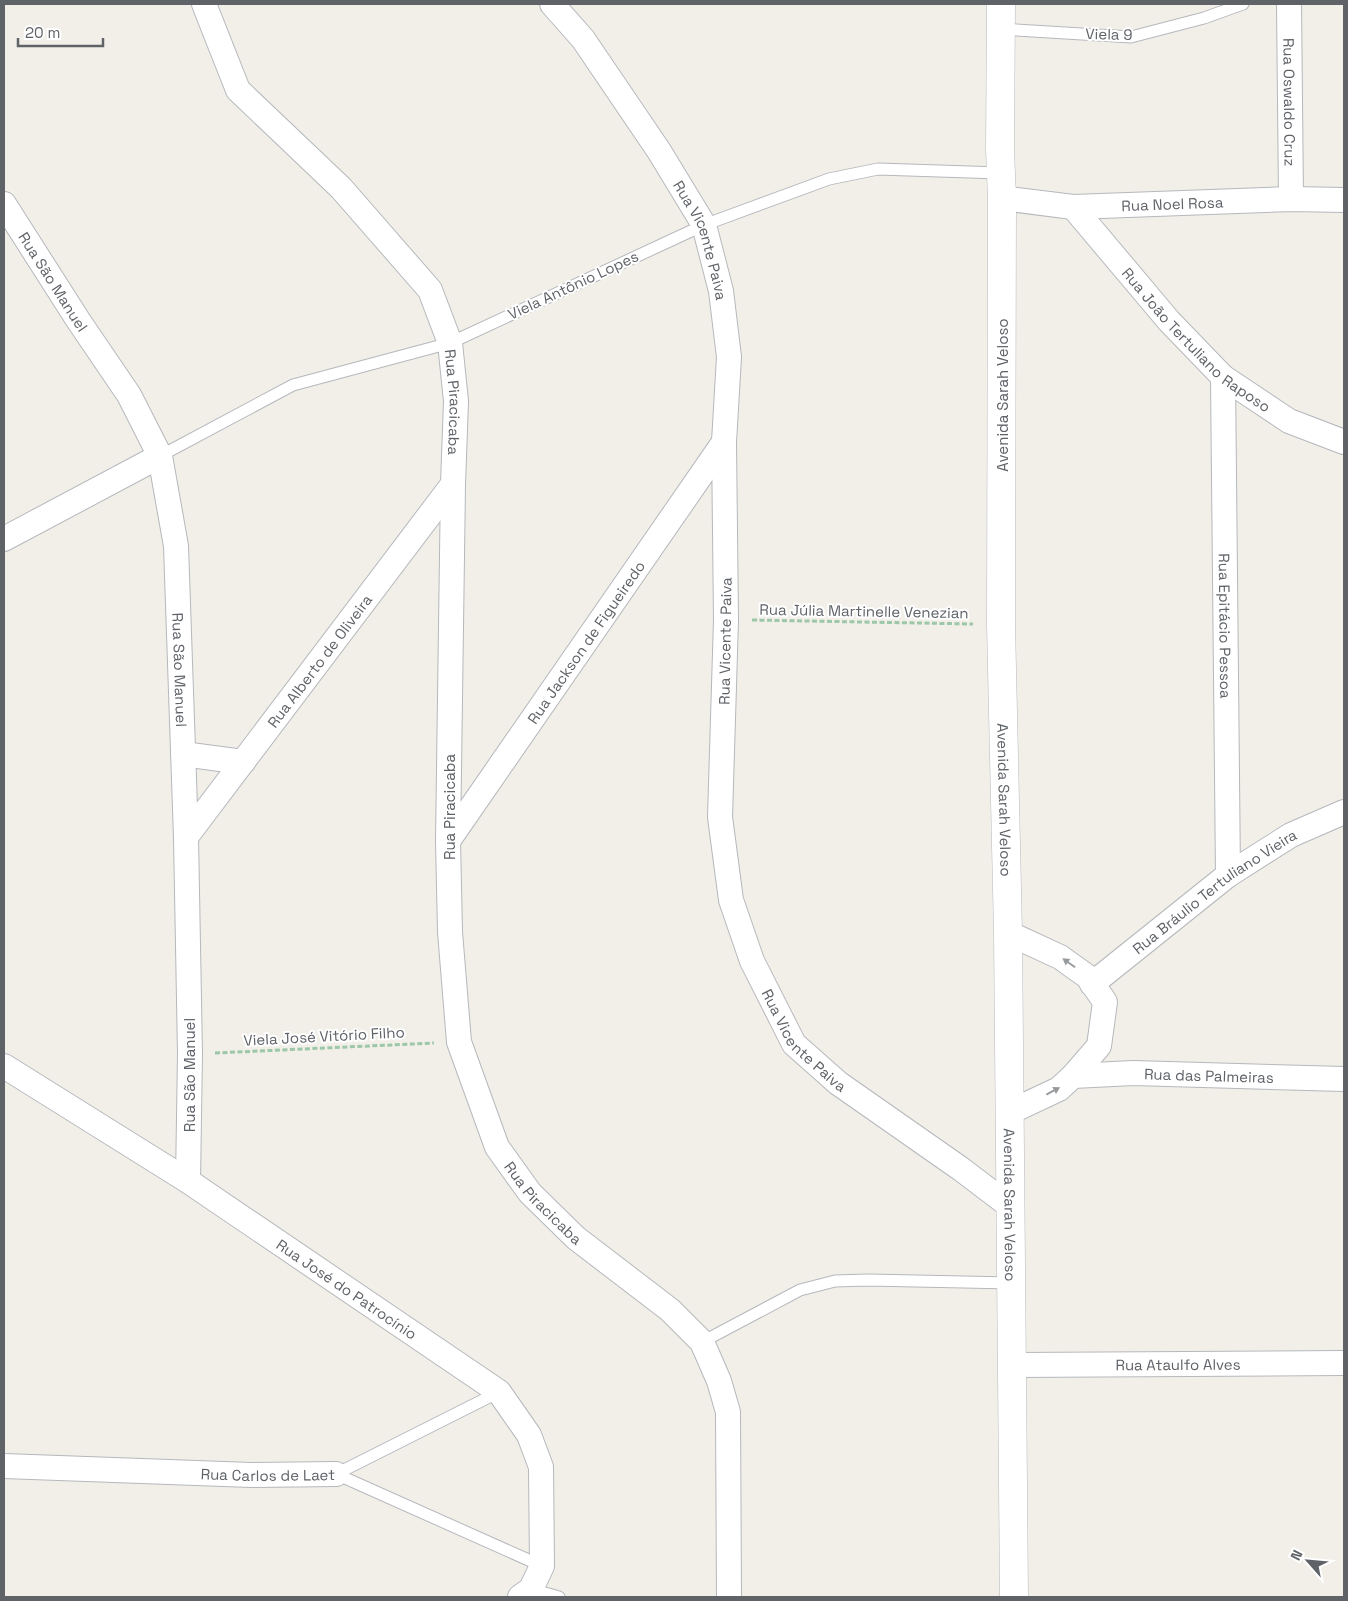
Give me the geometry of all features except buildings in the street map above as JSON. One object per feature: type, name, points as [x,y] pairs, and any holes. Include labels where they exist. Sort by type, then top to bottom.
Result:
[{"type":"main road","name":"Avenida Sarah Veloso","points":[[1001,16],[1002,625],[1008,932],[1014,1597]]},
{"type":"street","name":"Rua Piracicaba","points":[[204,4],[238,90],[341,188],[430,290],[450,343],[456,400],[448,841],[450,932],[459,1042],[497,1147],[530,1193],[576,1238],[670,1310],[702,1342],[719,1380],[728,1412],[729,1597]]},
{"type":"street","name":"Rua Vicente Paiva","points":[[552,4],[583,39],[659,151],[704,225],[721,291],[728,357],[724,442],[726,620],[720,817],[731,900],[752,961],[794,1044],[838,1083],[1011,1206]]},
{"type":"street","name":"Rua Oswaldo Cruz","points":[[1289,4],[1292,199]]},
{"type":"street","name":"Rua Noel Rosa","points":[[1001,186],[1074,207],[1292,199],[1344,200]]},
{"type":"street","name":"Rua São Manuel","points":[[4,204],[129,395],[160,456],[176,546],[186,837],[190,1054],[188,1181]]},
{"type":"street","name":"Rua João Tertuliano Raposo","points":[[1074,207],[1169,321],[1223,377],[1289,422],[1344,442]]},
{"type":"street","name":"Rua Epitácio Pessoa","points":[[1223,377],[1228,875]]},
{"type":"street","name":"Rua Jackson de Figueiredo","points":[[448,841],[724,442]]},
{"type":"street","points":[[4,539],[160,456]]},
{"type":"street","name":"Rua Alberto de Oliveira","points":[[186,837],[453,484]]},
{"type":"street","points":[[184,754],[243,762]]},
{"type":"street","name":"Rua Bráulio Tertuliano Vieira","points":[[1092,984],[1228,875],[1291,835],[1344,812]]},
{"type":"street","points":[[1008,932],[1060,957],[1088,976],[1105,1002],[1099,1046],[1073,1076],[1059,1088],[1010,1112]]},
{"type":"street","name":"Rua José do Patrocínio","points":[[4,1066],[188,1181],[499,1392],[530,1436],[541,1468],[542,1566],[526,1593]]},
{"type":"street","name":"Rua das Palmeiras","points":[[1073,1076],[1133,1073],[1344,1078]]},
{"type":"street","name":"Rua Ataulfo Alves","points":[[1012,1365],[1344,1363]]},
{"type":"street","name":"Rua Carlos de Laet","points":[[4,1466],[251,1475],[336,1474]]},
{"type":"lane","name":"Viela 9","points":[[1001,16],[1131,37],[1204,18],[1243,4]]},
{"type":"lane","name":"Viela Antônio Lopes","points":[[160,456],[293,385],[450,343],[704,225],[829,179],[878,169],[1001,186]]},
{"type":"lane","points":[[702,1342],[800,1290],[835,1281],[1011,1283]]},
{"type":"lane","points":[[336,1474],[499,1392]]},
{"type":"lane","name":"Rua Carlos de Laet","points":[[336,1474],[542,1566]]},
{"type":"lane","points":[[526,1593],[559,1597]]},
{"type":"path","name":"Rua Júlia Martinelle Venezian","points":[[726,620],[1002,625]]},
{"type":"path","name":"Viela José Vitório Filho","points":[[190,1054],[459,1042]]}]
